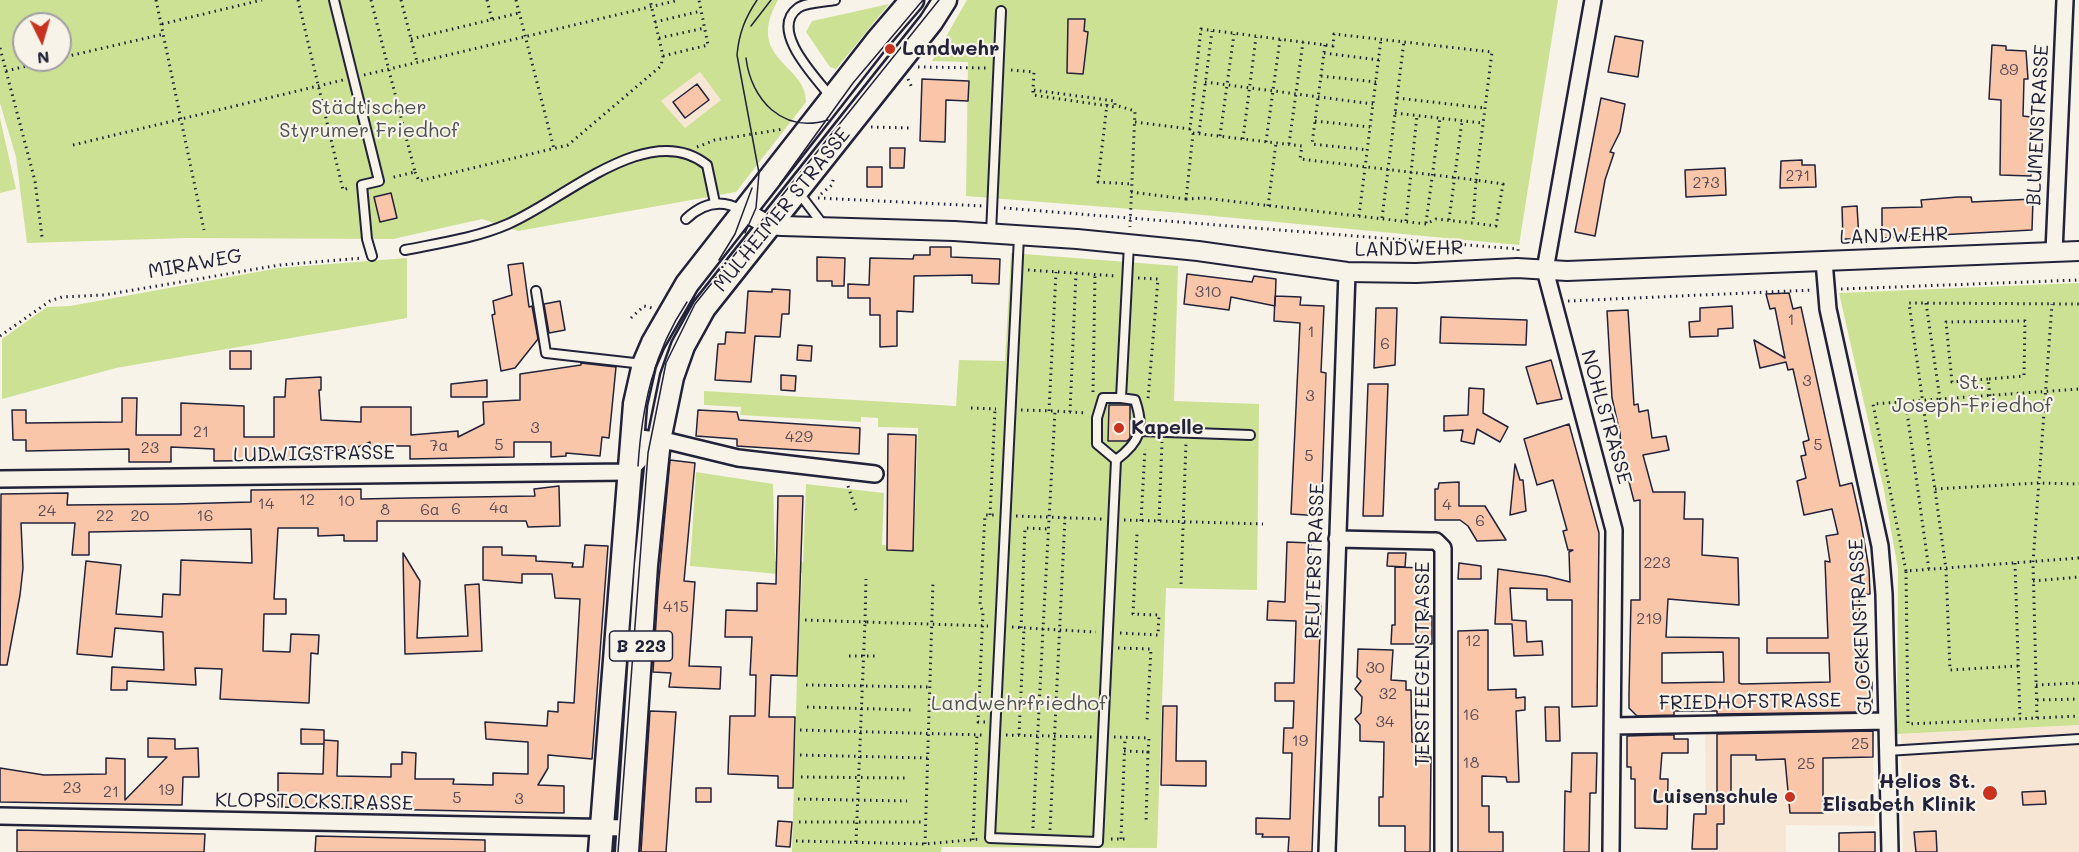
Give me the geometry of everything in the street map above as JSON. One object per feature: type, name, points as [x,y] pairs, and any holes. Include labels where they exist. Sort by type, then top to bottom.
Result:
[{"type":"main road","name":"B 223","points":[[813,123],[912,0]]},
{"type":"main road","name":"MÜLHEIMER STRASSE","points":[[627,852],[646,565],[659,440],[669,388],[682,346],[704,308],[768,225],[807,194],[945,0]]},
{"type":"main road","name":"MÜLHEIMER STRASSE","points":[[600,852],[628,472],[635,405],[644,364],[668,314],[687,285],[813,123]]},
{"type":"street","name":"NOHLSTRASSE","points":[[1593,0],[1545,270],[1614,530],[1611,852]]},
{"type":"street","name":"BLUMENSTRASSE","points":[[2054,252],[2065,0]]},
{"type":"street","name":"LANDWEHR","points":[[745,213],[768,225],[1019,235],[1129,244],[1347,272],[1416,273],[1517,268],[1545,270],[2079,251]]},
{"type":"street","name":"GLOCKENSTRASSE","points":[[1824,261],[1828,309],[1881,546],[1890,852]]},
{"type":"street","name":"REUTERSTRASSE","points":[[1327,852],[1347,272]]},
{"type":"street","points":[[632,437],[659,440],[738,458],[875,474]]},
{"type":"street","points":[[628,472],[659,440]]},
{"type":"street","name":"LUDWIGSTRASSE","points":[[0,479],[628,472]]},
{"type":"street","name":"TERSTEEGENSTRASSE","points":[[1337,539],[1430,541],[1436,542],[1443,548],[1443,852]]},
{"type":"street","name":"FRIEDHOFSTRASSE","points":[[1613,726],[1887,721]]},
{"type":"street","name":"KLOPSTOCKSTRASSE","points":[[0,816],[628,828]]},
{"type":"lane","points":[[334,0],[379,181],[362,185],[367,239],[372,256]]},
{"type":"lane","points":[[832,98],[793,46],[788,33],[789,18],[799,7],[835,0]]},
{"type":"lane","points":[[991,233],[1001,11]]},
{"type":"lane","points":[[405,250],[505,225],[536,211],[631,157],[656,151],[686,153],[707,165],[715,203]]},
{"type":"lane","points":[[807,194],[825,227]]},
{"type":"lane","points":[[686,219],[703,206],[715,203],[732,205],[745,213]]},
{"type":"lane","points":[[1019,235],[990,838],[1098,842],[1116,460]]},
{"type":"lane","points":[[1121,398],[1129,244]]},
{"type":"lane","points":[[536,291],[546,353],[644,364]]},
{"type":"lane","points":[[1103,398],[1135,399],[1143,431],[1135,446],[1116,460],[1097,444],[1097,418],[1103,398]]},
{"type":"lane","points":[[1143,431],[1250,435]]},
{"type":"lane","points":[[1887,751],[2079,739]]},
{"type":"path","points":[[156,0],[204,230]]},
{"type":"path","points":[[162,24],[262,0]]},
{"type":"path","points":[[298,0],[343,189],[362,185]]},
{"type":"path","points":[[371,0],[419,181],[568,146],[661,66],[663,56],[650,0]]},
{"type":"path","points":[[401,0],[417,62]]},
{"type":"path","points":[[487,0],[492,20]]},
{"type":"path","points":[[516,0],[554,149]]},
{"type":"path","points":[[73,145],[680,0]]},
{"type":"path","points":[[663,56],[708,45],[699,0]]},
{"type":"path","points":[[655,22],[701,11]]},
{"type":"path","points":[[411,39],[519,13]]},
{"type":"path","points":[[659,38],[705,27]]},
{"type":"path","points":[[1186,199],[1193,133],[1190,129],[1201,30],[1333,46],[1334,34],[1492,52],[1476,180],[1473,224]]},
{"type":"path","points":[[1199,134],[1212,31]]},
{"type":"path","points":[[72,55],[164,34]]},
{"type":"path","points":[[1220,136],[1234,34]]},
{"type":"path","points":[[1243,139],[1256,37]]},
{"type":"path","points":[[1266,142],[1280,39]]},
{"type":"path","points":[[1359,216],[1381,39]]},
{"type":"path","points":[[1382,219],[1404,41]]},
{"type":"path","points":[[1289,144],[1303,42]]},
{"type":"path","points":[[1325,45],[1312,144],[1368,150]]},
{"type":"path","points":[[0,48],[35,181],[42,237]]},
{"type":"path","points":[[1324,53],[1379,60]]},
{"type":"path","points":[[918,67],[1034,72],[1033,95],[1107,104],[1135,111],[1129,244]]},
{"type":"path","points":[[6,71],[12,70]]},
{"type":"path","points":[[1321,75],[1376,82]]},
{"type":"path","points":[[908,78],[912,88]]},
{"type":"path","points":[[1205,82],[1373,104]]},
{"type":"path","points":[[1033,90],[1115,101],[1115,105],[1125,110]]},
{"type":"path","points":[[1396,98],[1485,108]]},
{"type":"path","points":[[1107,104],[1098,182],[1132,184]]},
{"type":"path","points":[[1395,113],[1483,124]]},
{"type":"path","points":[[1406,222],[1418,116]]},
{"type":"path","points":[[1426,224],[1440,118]]},
{"type":"path","points":[[1315,121],[1371,127]]},
{"type":"path","points":[[1449,220],[1462,121]]},
{"type":"path","points":[[1135,122],[1190,129]]},
{"type":"path","points":[[686,153],[715,140],[813,123]]},
{"type":"path","points":[[869,127],[911,128]]},
{"type":"path","points":[[1131,192],[1186,199],[1204,198],[1426,224],[1436,219],[1496,226],[1503,184],[1300,159],[1302,146],[1193,133]]},
{"type":"path","points":[[1268,206],[1275,143]]},
{"type":"path","points":[[379,181],[416,172]]},
{"type":"path","points":[[807,194],[1131,217],[1518,249],[1517,268]]},
{"type":"path","name":"MIRAWEG","points":[[0,336],[56,298],[104,295],[289,263],[372,256]]},
{"type":"path","points":[[1017,269],[1158,279],[1148,409],[1135,399]]},
{"type":"path","points":[[1050,411],[1056,271]]},
{"type":"path","points":[[1070,412],[1077,273]]},
{"type":"path","points":[[1095,274],[1092,382],[1095,407]]},
{"type":"path","points":[[2018,666],[1950,670],[1946,568],[1909,303],[2079,304]]},
{"type":"path","points":[[1926,303],[1940,399]]},
{"type":"path","points":[[2037,718],[2033,562],[2052,304]]},
{"type":"path","points":[[2025,321],[2024,376],[1988,379],[1952,382],[1946,322],[2025,321]]},
{"type":"path","points":[[1988,379],[1990,396]]},
{"type":"path","points":[[2079,389],[1874,404],[1906,571],[1908,724],[2079,716]]},
{"type":"path","points":[[1032,840],[1054,411],[1090,413],[1103,398]]},
{"type":"path","points":[[990,515],[995,409]]},
{"type":"path","points":[[1924,410],[1907,412],[1929,570]]},
{"type":"path","points":[[1141,521],[1143,431]]},
{"type":"path","points":[[1159,521],[1162,431]]},
{"type":"path","points":[[1181,584],[1187,433]]},
{"type":"path","points":[[842,470],[856,510]]},
{"type":"path","points":[[1935,489],[2038,483],[2079,484]]},
{"type":"path","points":[[985,515],[978,722],[996,723]]},
{"type":"path","points":[[1050,840],[1065,517]]},
{"type":"path","points":[[1019,735],[1025,528],[1049,529]]},
{"type":"path","points":[[1906,571],[2079,558]]},
{"type":"path","points":[[2015,563],[2020,719]]},
{"type":"path","points":[[2033,580],[2079,577]]},
{"type":"path","points":[[856,842],[866,579]]},
{"type":"path","points":[[925,844],[933,582]]},
{"type":"path","points":[[805,620],[1044,629]]},
{"type":"path","points":[[1107,648],[1151,649],[1147,721]]},
{"type":"path","points":[[849,656],[878,656]]},
{"type":"path","points":[[2036,685],[2079,683]]},
{"type":"path","points":[[806,685],[930,687]]},
{"type":"path","points":[[2037,700],[2079,699]]},
{"type":"path","points":[[807,707],[913,710]]},
{"type":"path","points":[[973,840],[977,734]]},
{"type":"path","points":[[1121,839],[1125,738]]},
{"type":"path","points":[[1124,751],[1149,752],[1146,823]]},
{"type":"path","points":[[800,755],[928,758]]},
{"type":"path","points":[[801,777],[906,778]]},
{"type":"path","points":[[798,799],[907,801]]},
{"type":"path","points":[[799,822],[926,822]]},
{"type":"path","points":[[796,841],[925,844],[990,838]]},
{"type":"path","points":[[1098,842],[1103,839],[1128,839]]},
{"type":"shaded area","points":[[700,72],[722,100],[685,128],[661,101]]},
{"type":"shaded area","name":"Helios St. Elisabeth Klinik","points":[[2079,725],[2079,852],[1903,852],[1901,734]]},
{"type":"shaded area","name":"Luisenschule","points":[[1846,731],[1847,757],[1873,757],[1875,826],[1786,825],[1786,852],[1692,852],[1694,814],[1706,813],[1705,733]]},
{"type":"green space","name":"Städtischer Styrumer Friedhof","points":[[0,0],[778,0],[769,20],[768,36],[772,49],[804,89],[806,102],[736,192],[518,231],[482,219],[393,239],[187,238],[27,243],[16,157],[0,103]],"holes":[[[700,72],[721,100],[685,128],[661,101]]]},
{"type":"green space","points":[[967,0],[1558,0],[1519,245],[1182,213],[966,196],[968,62],[932,61]]},
{"type":"green space","points":[[889,4],[836,69],[830,67],[806,32],[812,21]]},
{"type":"green space","points":[[0,118],[16,189],[0,193]]},
{"type":"green space","name":"Landwehrfriedhof","points":[[1011,253],[1178,266],[1174,401],[1259,404],[1257,590],[1166,588],[1157,848],[942,847],[941,852],[792,852],[802,573],[789,575],[690,566],[696,472],[773,484],[775,561],[802,561],[803,564],[806,484],[884,493],[882,545],[914,546],[918,428],[878,427],[878,418],[861,417],[861,422],[740,415],[741,407],[704,405],[704,391],[956,406],[959,360],[1005,361]]},
{"type":"green space","points":[[407,258],[407,318],[116,368],[2,399],[2,339],[47,307],[70,306],[279,268]]},
{"type":"green space","name":"St. Joseph-Friedhof","points":[[2079,283],[2079,725],[1897,734],[1898,569],[1884,490],[1839,293]]},
{"type":"building","points":[[1068,19],[1085,19],[1084,31],[1088,32],[1083,74],[1067,73]]},
{"type":"building","points":[[1615,36],[1643,41],[1638,77],[1608,72]]},
{"type":"building","points":[[1992,45],[2006,46],[2006,50],[2026,51],[2028,79],[2024,79],[2023,116],[2031,117],[2031,176],[2000,175],[2001,100],[1989,99]]},
{"type":"building","points":[[922,79],[969,81],[968,101],[946,100],[945,142],[920,141]]},
{"type":"building","points":[[697,84],[709,100],[685,118],[673,102]]},
{"type":"building","points":[[1601,98],[1625,104],[1620,132],[1610,152],[1614,153],[1605,180],[1595,236],[1575,232]]},
{"type":"building","points":[[890,148],[905,148],[904,168],[890,168]]},
{"type":"building","points":[[1802,160],[1802,165],[1815,165],[1816,187],[1780,188],[1781,161]]},
{"type":"building","points":[[867,167],[882,167],[882,187],[867,187]]},
{"type":"building","points":[[1725,168],[1726,195],[1686,197],[1685,170]]},
{"type":"building","points":[[391,193],[397,218],[380,222],[374,197]]},
{"type":"building","points":[[1971,197],[1972,202],[2033,199],[2032,230],[1882,238],[1882,208],[1922,207],[1921,200]]},
{"type":"building","points":[[1857,206],[1859,239],[1843,239],[1842,207]]},
{"type":"building","points":[[930,247],[951,247],[951,257],[1000,259],[999,284],[972,283],[972,275],[914,276],[913,312],[897,311],[897,346],[880,347],[880,315],[870,315],[870,298],[848,298],[848,284],[869,285],[870,258],[913,259],[914,255],[930,255]]},
{"type":"building","points":[[817,257],[845,258],[844,286],[832,286],[832,281],[817,281]]},
{"type":"building","points":[[523,263],[529,307],[532,306],[538,339],[515,368],[501,371],[492,315],[495,314],[493,301],[512,295],[508,265]]},
{"type":"building","points":[[1187,274],[1252,282],[1254,276],[1276,279],[1275,306],[1231,297],[1229,310],[1184,304]]},
{"type":"building","points":[[772,289],[790,290],[789,314],[782,314],[780,337],[755,336],[751,382],[715,380],[718,344],[725,344],[726,332],[745,333],[748,291],[772,292]]},
{"type":"building","points":[[1789,293],[1793,309],[1801,307],[1840,486],[1852,483],[1869,569],[1870,594],[1859,595],[1862,682],[1872,682],[1872,712],[1717,714],[1717,711],[1674,711],[1674,715],[1637,716],[1629,708],[1629,694],[1631,600],[1640,600],[1640,500],[1634,501],[1621,451],[1620,433],[1612,398],[1607,311],[1628,310],[1634,405],[1638,404],[1639,412],[1648,410],[1652,438],[1666,436],[1669,450],[1643,455],[1653,492],[1685,492],[1684,519],[1703,519],[1702,555],[1738,558],[1739,605],[1668,599],[1666,637],[1739,638],[1739,683],[1742,684],[1830,682],[1829,653],[1767,653],[1767,638],[1828,638],[1825,561],[1830,562],[1826,536],[1838,534],[1832,509],[1804,515],[1797,481],[1806,478],[1801,456],[1806,455],[1803,442],[1809,440],[1793,369],[1788,370],[1786,362],[1760,368],[1754,340],[1785,358],[1775,308],[1770,309],[1766,294]],"holes":[[[1723,652],[1724,682],[1662,683],[1662,653]]]},
{"type":"building","points":[[1275,296],[1301,297],[1300,305],[1324,306],[1321,372],[1326,373],[1321,516],[1291,514],[1300,323],[1274,321]]},
{"type":"building","points":[[560,301],[565,330],[549,333],[544,304]]},
{"type":"building","points":[[1732,306],[1733,328],[1718,329],[1718,336],[1690,337],[1689,322],[1700,321],[1700,308]]},
{"type":"building","points":[[1376,308],[1397,308],[1395,365],[1374,368]]},
{"type":"building","points":[[1441,317],[1527,320],[1526,345],[1440,343]]},
{"type":"building","points":[[798,345],[812,346],[811,361],[797,360]]},
{"type":"building","points":[[230,351],[251,351],[251,369],[230,369]]},
{"type":"building","points":[[1551,360],[1562,399],[1537,404],[1526,367]]},
{"type":"building","points":[[581,363],[616,367],[609,438],[602,437],[600,456],[566,453],[566,456],[551,457],[551,442],[514,442],[514,457],[410,459],[410,446],[370,446],[370,442],[351,450],[314,451],[314,460],[214,461],[214,449],[171,447],[171,462],[129,462],[129,449],[26,451],[26,440],[13,440],[12,410],[26,410],[26,423],[122,422],[122,398],[137,398],[136,435],[181,435],[181,403],[244,406],[244,437],[274,437],[274,397],[285,397],[286,379],[321,377],[321,390],[319,390],[321,420],[361,422],[361,407],[411,407],[411,435],[458,431],[458,437],[484,424],[483,402],[520,400],[520,374],[581,365]]},
{"type":"building","points":[[781,375],[796,376],[795,391],[781,390]]},
{"type":"building","points":[[487,380],[487,397],[451,397],[451,384]]},
{"type":"building","points":[[1368,384],[1388,384],[1383,516],[1363,516]]},
{"type":"building","points":[[1469,388],[1484,389],[1483,413],[1508,427],[1500,442],[1477,429],[1474,444],[1461,441],[1463,430],[1444,431],[1444,416],[1468,415]]},
{"type":"building","name":"Kapelle","points":[[1109,405],[1130,405],[1130,438],[1127,441],[1108,441]]},
{"type":"building","points":[[698,410],[737,412],[739,420],[860,428],[859,454],[737,446],[737,439],[696,436]]},
{"type":"building","points":[[1569,424],[1599,533],[1597,706],[1572,707],[1572,600],[1547,600],[1547,589],[1510,588],[1512,620],[1526,621],[1527,642],[1542,641],[1543,655],[1514,656],[1512,624],[1495,624],[1498,569],[1570,582],[1569,552],[1573,550],[1568,550],[1563,531],[1567,530],[1553,480],[1537,485],[1524,439]]},
{"type":"building","points":[[888,434],[916,435],[913,551],[887,550]]},
{"type":"building","points":[[670,460],[695,463],[684,581],[695,582],[689,666],[721,667],[720,689],[669,687],[671,673],[653,672]]},
{"type":"building","points":[[1515,464],[1520,480],[1523,480],[1526,511],[1510,515]]},
{"type":"building","points":[[1459,482],[1459,506],[1485,506],[1506,540],[1477,541],[1468,526],[1460,520],[1435,520],[1435,489],[1438,489],[1439,483]]},
{"type":"building","points":[[559,486],[560,526],[528,527],[526,521],[377,521],[377,541],[344,541],[344,535],[318,536],[318,528],[278,528],[274,599],[286,599],[286,614],[264,614],[263,651],[290,652],[291,634],[319,635],[318,654],[311,653],[309,703],[220,699],[222,669],[195,668],[196,685],[127,681],[127,690],[111,690],[112,667],[164,670],[163,632],[115,628],[112,657],[77,654],[86,561],[121,565],[116,614],[162,617],[163,594],[180,595],[181,560],[252,563],[251,529],[89,532],[89,555],[72,555],[75,523],[21,523],[23,568],[20,595],[7,665],[0,665],[1,494],[68,493],[67,505],[176,504],[251,502],[251,490],[361,489],[361,499],[535,496],[534,489]]},
{"type":"building","points":[[778,496],[803,496],[797,676],[771,675],[769,717],[795,717],[793,788],[778,788],[778,776],[728,774],[730,716],[755,716],[756,675],[750,675],[752,637],[725,637],[726,610],[757,611],[757,583],[776,584]]},
{"type":"building","points":[[1287,542],[1311,543],[1309,602],[1321,603],[1312,852],[1288,852],[1289,837],[1262,837],[1263,834],[1256,834],[1256,818],[1290,819],[1292,753],[1283,753],[1284,728],[1293,728],[1294,701],[1275,701],[1275,683],[1294,683],[1296,621],[1267,620],[1268,601],[1285,602]]},
{"type":"building","points":[[585,545],[608,546],[592,759],[548,755],[548,768],[538,785],[564,786],[564,813],[278,807],[278,773],[323,774],[324,740],[338,741],[337,776],[391,777],[391,764],[402,764],[402,752],[416,753],[415,779],[454,779],[453,784],[493,785],[493,773],[528,774],[528,742],[486,739],[485,722],[547,726],[548,711],[558,712],[558,702],[574,703],[580,599],[555,598],[552,574],[522,574],[522,583],[483,580],[483,547],[502,547],[502,555],[536,556],[536,561],[573,563],[572,567],[583,567]]},
{"type":"building","points":[[403,553],[420,581],[417,638],[468,636],[465,585],[479,584],[482,651],[405,654]]},
{"type":"building","points":[[1388,553],[1406,553],[1405,567],[1387,566]]},
{"type":"building","points":[[1459,563],[1481,566],[1481,579],[1458,579]]},
{"type":"building","points":[[1395,567],[1425,568],[1425,616],[1432,616],[1432,644],[1391,644],[1392,625],[1395,625]]},
{"type":"building","points":[[1488,630],[1488,690],[1516,689],[1516,698],[1525,697],[1525,710],[1516,711],[1519,782],[1507,782],[1506,777],[1482,776],[1482,806],[1489,806],[1489,832],[1503,832],[1503,852],[1458,852],[1458,631]]},
{"type":"building","points":[[1358,649],[1393,650],[1391,680],[1406,681],[1406,690],[1411,690],[1412,742],[1418,742],[1418,756],[1431,757],[1430,852],[1405,852],[1405,826],[1379,826],[1379,797],[1383,797],[1384,742],[1360,741],[1360,725],[1355,719],[1361,713],[1362,697],[1355,689],[1361,681],[1357,677]]},
{"type":"building","points":[[1163,706],[1177,706],[1176,761],[1206,761],[1206,786],[1161,785]]},
{"type":"building","points":[[1545,707],[1559,707],[1560,741],[1546,741]]},
{"type":"building","points":[[650,711],[676,712],[666,852],[641,852]]},
{"type":"building","points":[[301,729],[324,730],[324,744],[301,744]]},
{"type":"building","points":[[1873,731],[1873,757],[1823,758],[1823,813],[1790,813],[1785,759],[1756,760],[1756,755],[1731,755],[1731,794],[1717,794],[1717,734]]},
{"type":"building","points":[[1674,735],[1674,739],[1688,739],[1688,753],[1662,753],[1660,779],[1668,779],[1667,829],[1635,828],[1635,779],[1631,779],[1631,767],[1627,767],[1627,736]]},
{"type":"building","points":[[148,738],[175,739],[175,749],[198,748],[199,777],[183,777],[182,805],[0,802],[0,768],[44,775],[106,774],[106,758],[125,759],[125,800],[167,757],[148,757]]},
{"type":"building","points":[[1572,753],[1597,753],[1596,793],[1590,793],[1589,852],[1564,852],[1565,791],[1571,792]]},
{"type":"building","points":[[696,788],[711,788],[711,802],[696,802]]},
{"type":"building","points":[[2045,791],[2046,804],[2023,805],[2022,792]]},
{"type":"building","points":[[1706,798],[1724,798],[1724,824],[1717,824],[1717,849],[1692,849],[1694,814],[1706,814]]},
{"type":"building","points":[[778,821],[792,822],[790,847],[776,846]]},
{"type":"building","points":[[17,830],[205,834],[204,852],[17,852]]},
{"type":"building","points":[[1936,831],[1937,852],[1916,852],[1914,832]]},
{"type":"building","points":[[1875,832],[1875,852],[1839,852],[1839,833]]},
{"type":"building","points":[[316,836],[485,840],[485,852],[315,852]]},
{"type":"tram line","points":[[745,233],[756,208],[759,173],[737,55],[743,26],[757,0]]},
{"type":"tram line","points":[[751,26],[771,0]]},
{"type":"tram line","points":[[780,184],[853,83],[923,0]]},
{"type":"tram line","points":[[618,852],[648,453],[666,363],[695,304],[939,0]]},
{"type":"tram line","points":[[746,58],[755,87],[762,100],[772,110],[784,118],[797,122],[812,123],[828,120]]},
{"type":"tram line","points":[[719,260],[735,234],[752,188]]},
{"type":"tram line","points":[[638,466],[646,401],[651,381],[675,321],[687,302]]},
{"type":"place","name":"Landwehr","points":[[890,49]]},
{"type":"place","name":"Kapelle","points":[[1119,428]]},
{"type":"place","name":"Helios St. Elisabeth Klinik","points":[[1990,793]]},
{"type":"place","name":"Luisenschule","points":[[1790,797]]}]
